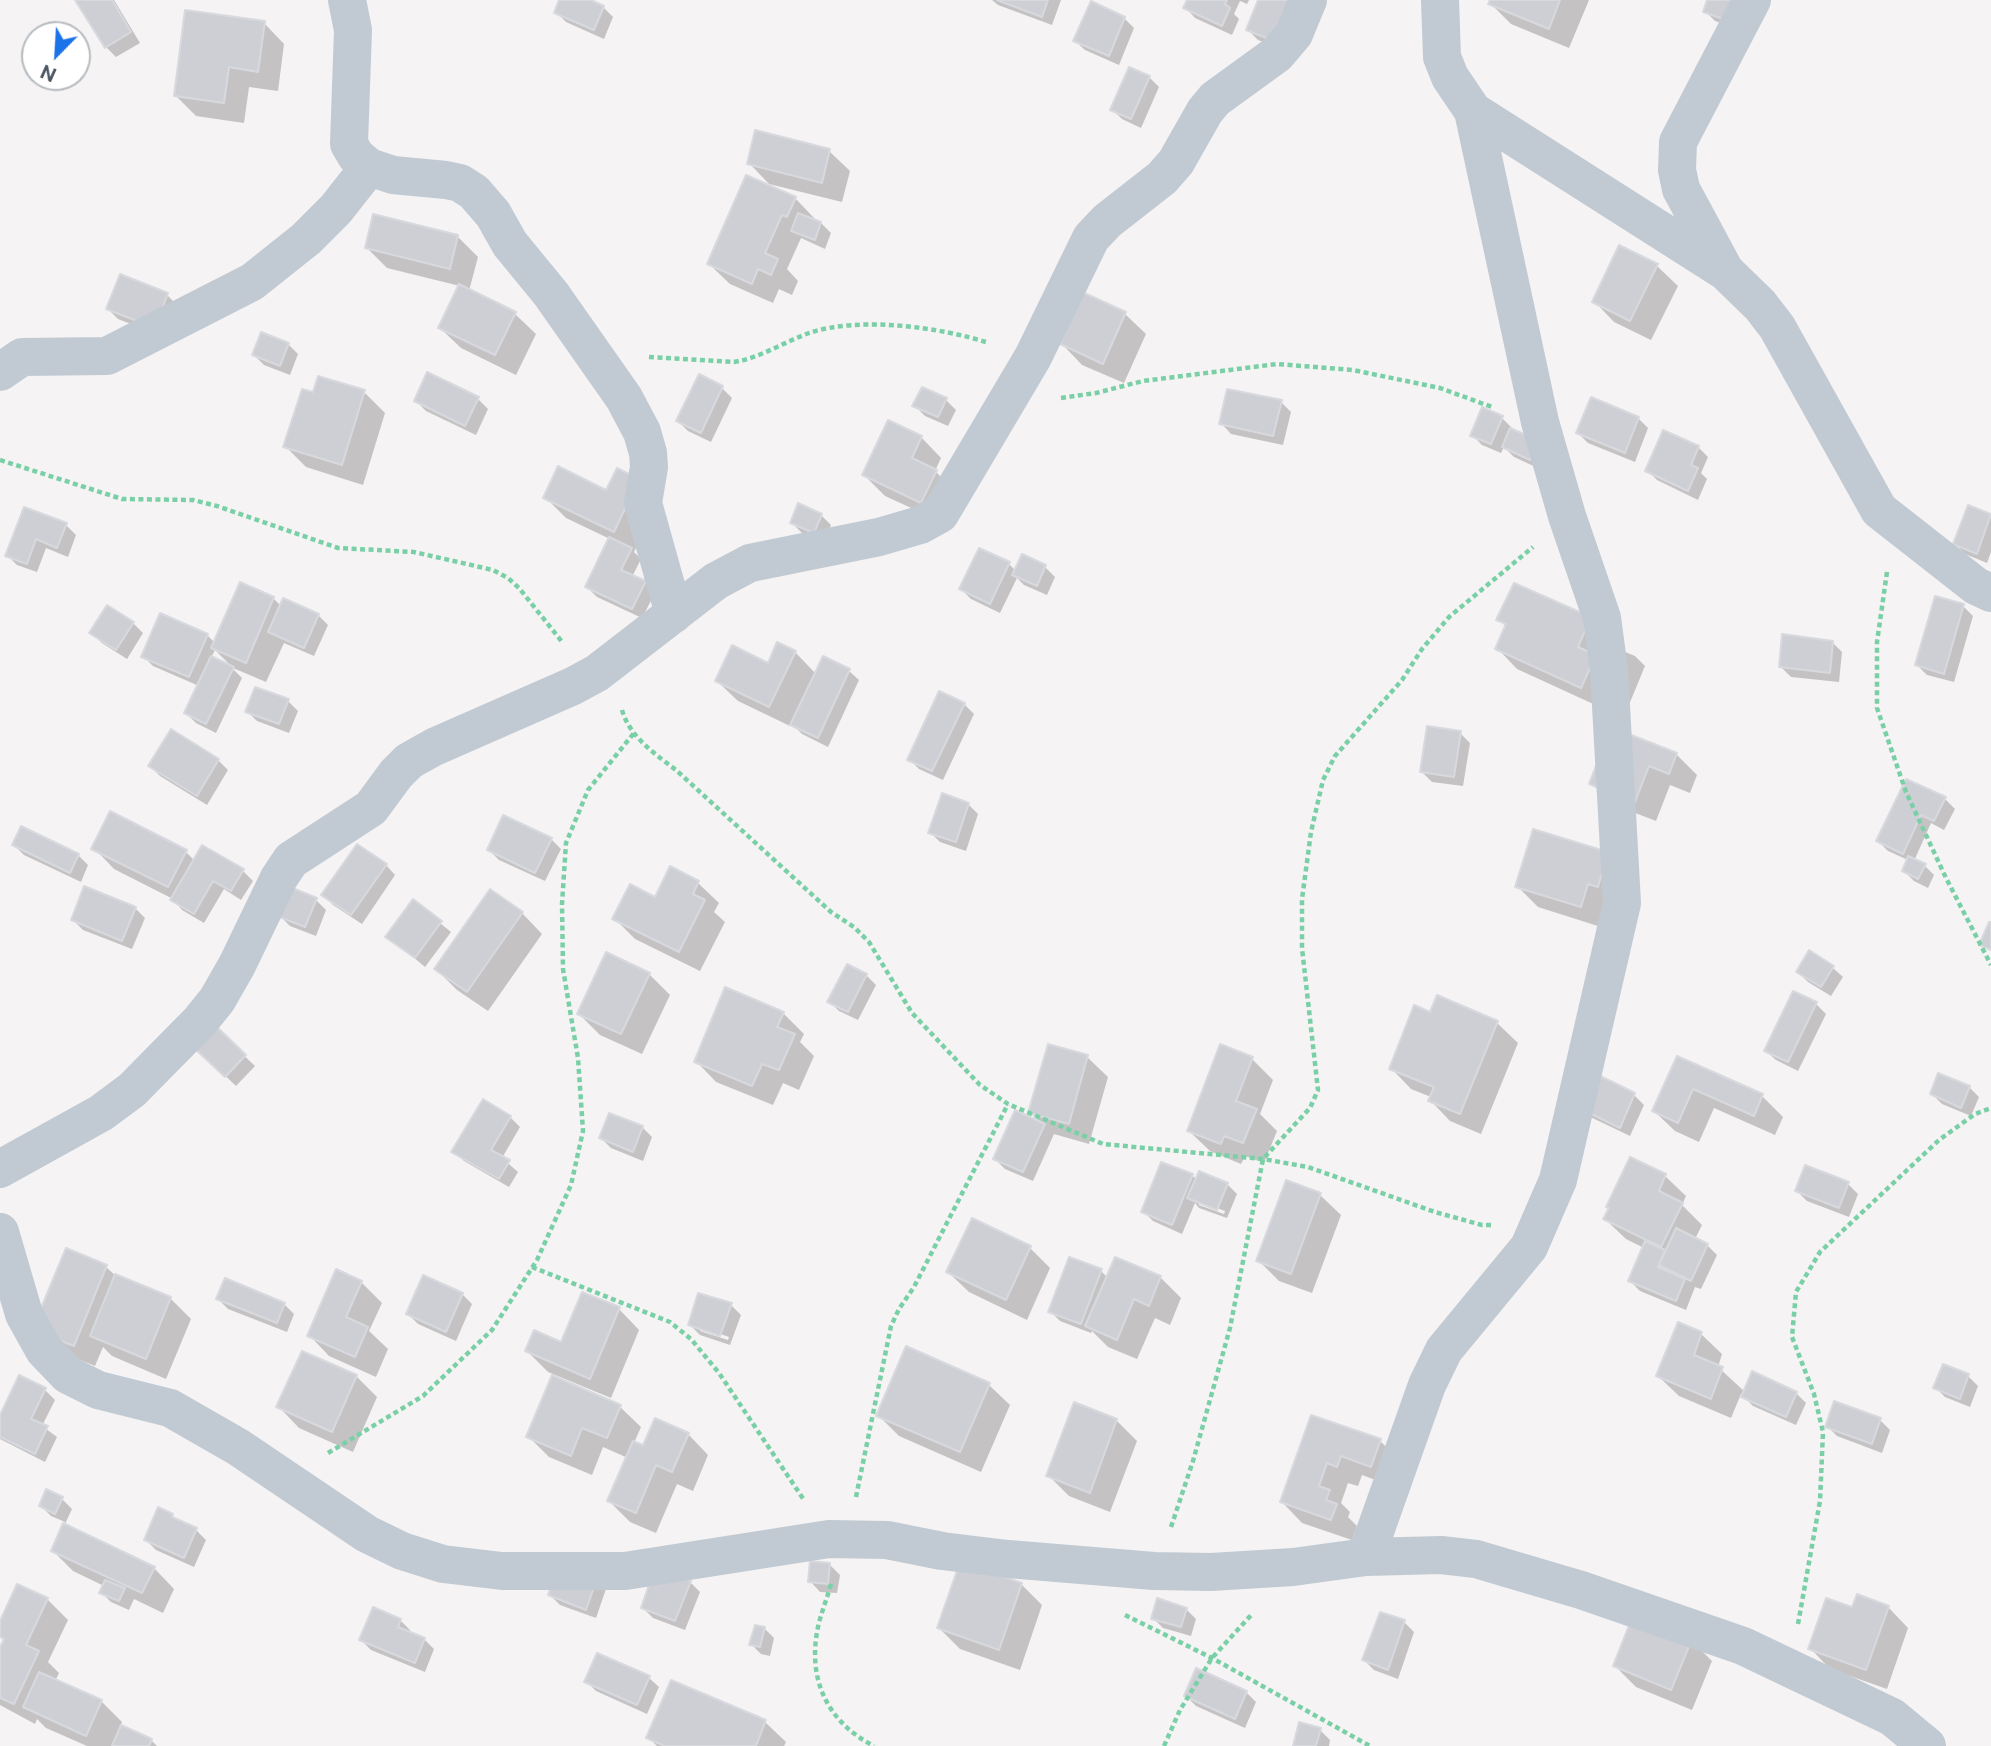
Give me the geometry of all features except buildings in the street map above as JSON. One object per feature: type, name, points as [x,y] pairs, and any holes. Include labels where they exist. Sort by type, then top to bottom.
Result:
[{"type":"street","points":[[347,0],[353,30],[349,144],[356,156],[369,167],[393,174],[460,183],[474,192],[493,214],[510,244],[551,294],[594,354],[624,398],[642,432],[649,467],[643,503],[674,614]]},
{"type":"street","points":[[0,1169],[101,1114],[132,1090],[217,1000],[279,878],[291,860],[371,808],[409,761],[433,747],[604,667],[716,582],[750,564],[879,537],[920,525],[940,514],[1033,357],[1091,238],[1107,221],[1169,170],[1215,99],[1277,54],[1294,34],[1308,0]]},
{"type":"street","points":[[1366,1557],[1427,1385],[1444,1350],[1529,1247],[1558,1180],[1622,904],[1609,670],[1602,618],[1567,516],[1540,422],[1473,111],[1450,77],[1442,57],[1440,0]]},
{"type":"street","points":[[1726,272],[1681,189],[1677,170],[1678,142],[1752,0]]},
{"type":"street","points":[[1473,111],[1726,272],[1760,305],[1777,327],[1879,510],[1976,586],[1991,593]]},
{"type":"street","points":[[0,372],[22,357],[107,356],[252,282],[306,239],[336,209],[369,167]]},
{"type":"street","points":[[0,1232],[24,1314],[44,1350],[68,1375],[98,1390],[170,1408],[204,1426],[367,1534],[402,1551],[443,1564],[502,1572],[625,1571],[837,1539],[887,1540],[942,1551],[1007,1559],[1154,1571],[1238,1571],[1366,1557],[1441,1555],[1487,1562],[1581,1590],[1743,1646],[1892,1717],[1927,1746]]},
{"type":"path","points":[[594,354],[734,362],[750,359],[812,332],[856,326],[904,326],[958,333],[1033,357]]},
{"type":"path","points":[[1004,407],[1096,393],[1143,381],[1277,363],[1353,370],[1440,388],[1540,422]]},
{"type":"path","points":[[0,460],[122,499],[193,500],[218,506],[338,548],[414,552],[494,570],[508,578],[604,667],[623,714],[649,750],[676,770],[831,912],[854,927],[883,962],[912,1013],[981,1085],[1008,1104],[1103,1143],[1263,1159],[1308,1167],[1482,1226],[1541,1220]]},
{"type":"path","points":[[1879,510],[1881,537],[1888,560],[1877,642],[1877,708],[1906,792],[1991,965]]},
{"type":"path","points":[[1154,1571],[1194,1461],[1230,1328],[1263,1159],[1310,1108],[1318,1090],[1302,948],[1302,899],[1307,855],[1324,780],[1335,756],[1402,680],[1422,649],[1450,617],[1567,516]]},
{"type":"path","points":[[285,1478],[423,1396],[492,1330],[532,1267],[571,1185],[583,1131],[578,1058],[563,969],[562,904],[566,844],[588,790],[635,733]]},
{"type":"path","points":[[874,1746],[841,1722],[818,1686],[814,1651],[818,1625],[832,1578],[837,1539],[863,1466],[891,1326],[914,1287],[1008,1104]]},
{"type":"path","points":[[1790,1668],[1820,1501],[1823,1432],[1814,1394],[1792,1337],[1796,1292],[1820,1252],[1939,1140],[1975,1114],[1991,1108]]},
{"type":"path","points":[[532,1267],[670,1322],[691,1339],[719,1373],[746,1416],[837,1539]]},
{"type":"path","points":[[1116,1611],[1212,1658],[1370,1746]]},
{"type":"path","points":[[1164,1746],[1180,1710],[1212,1658]]}]
